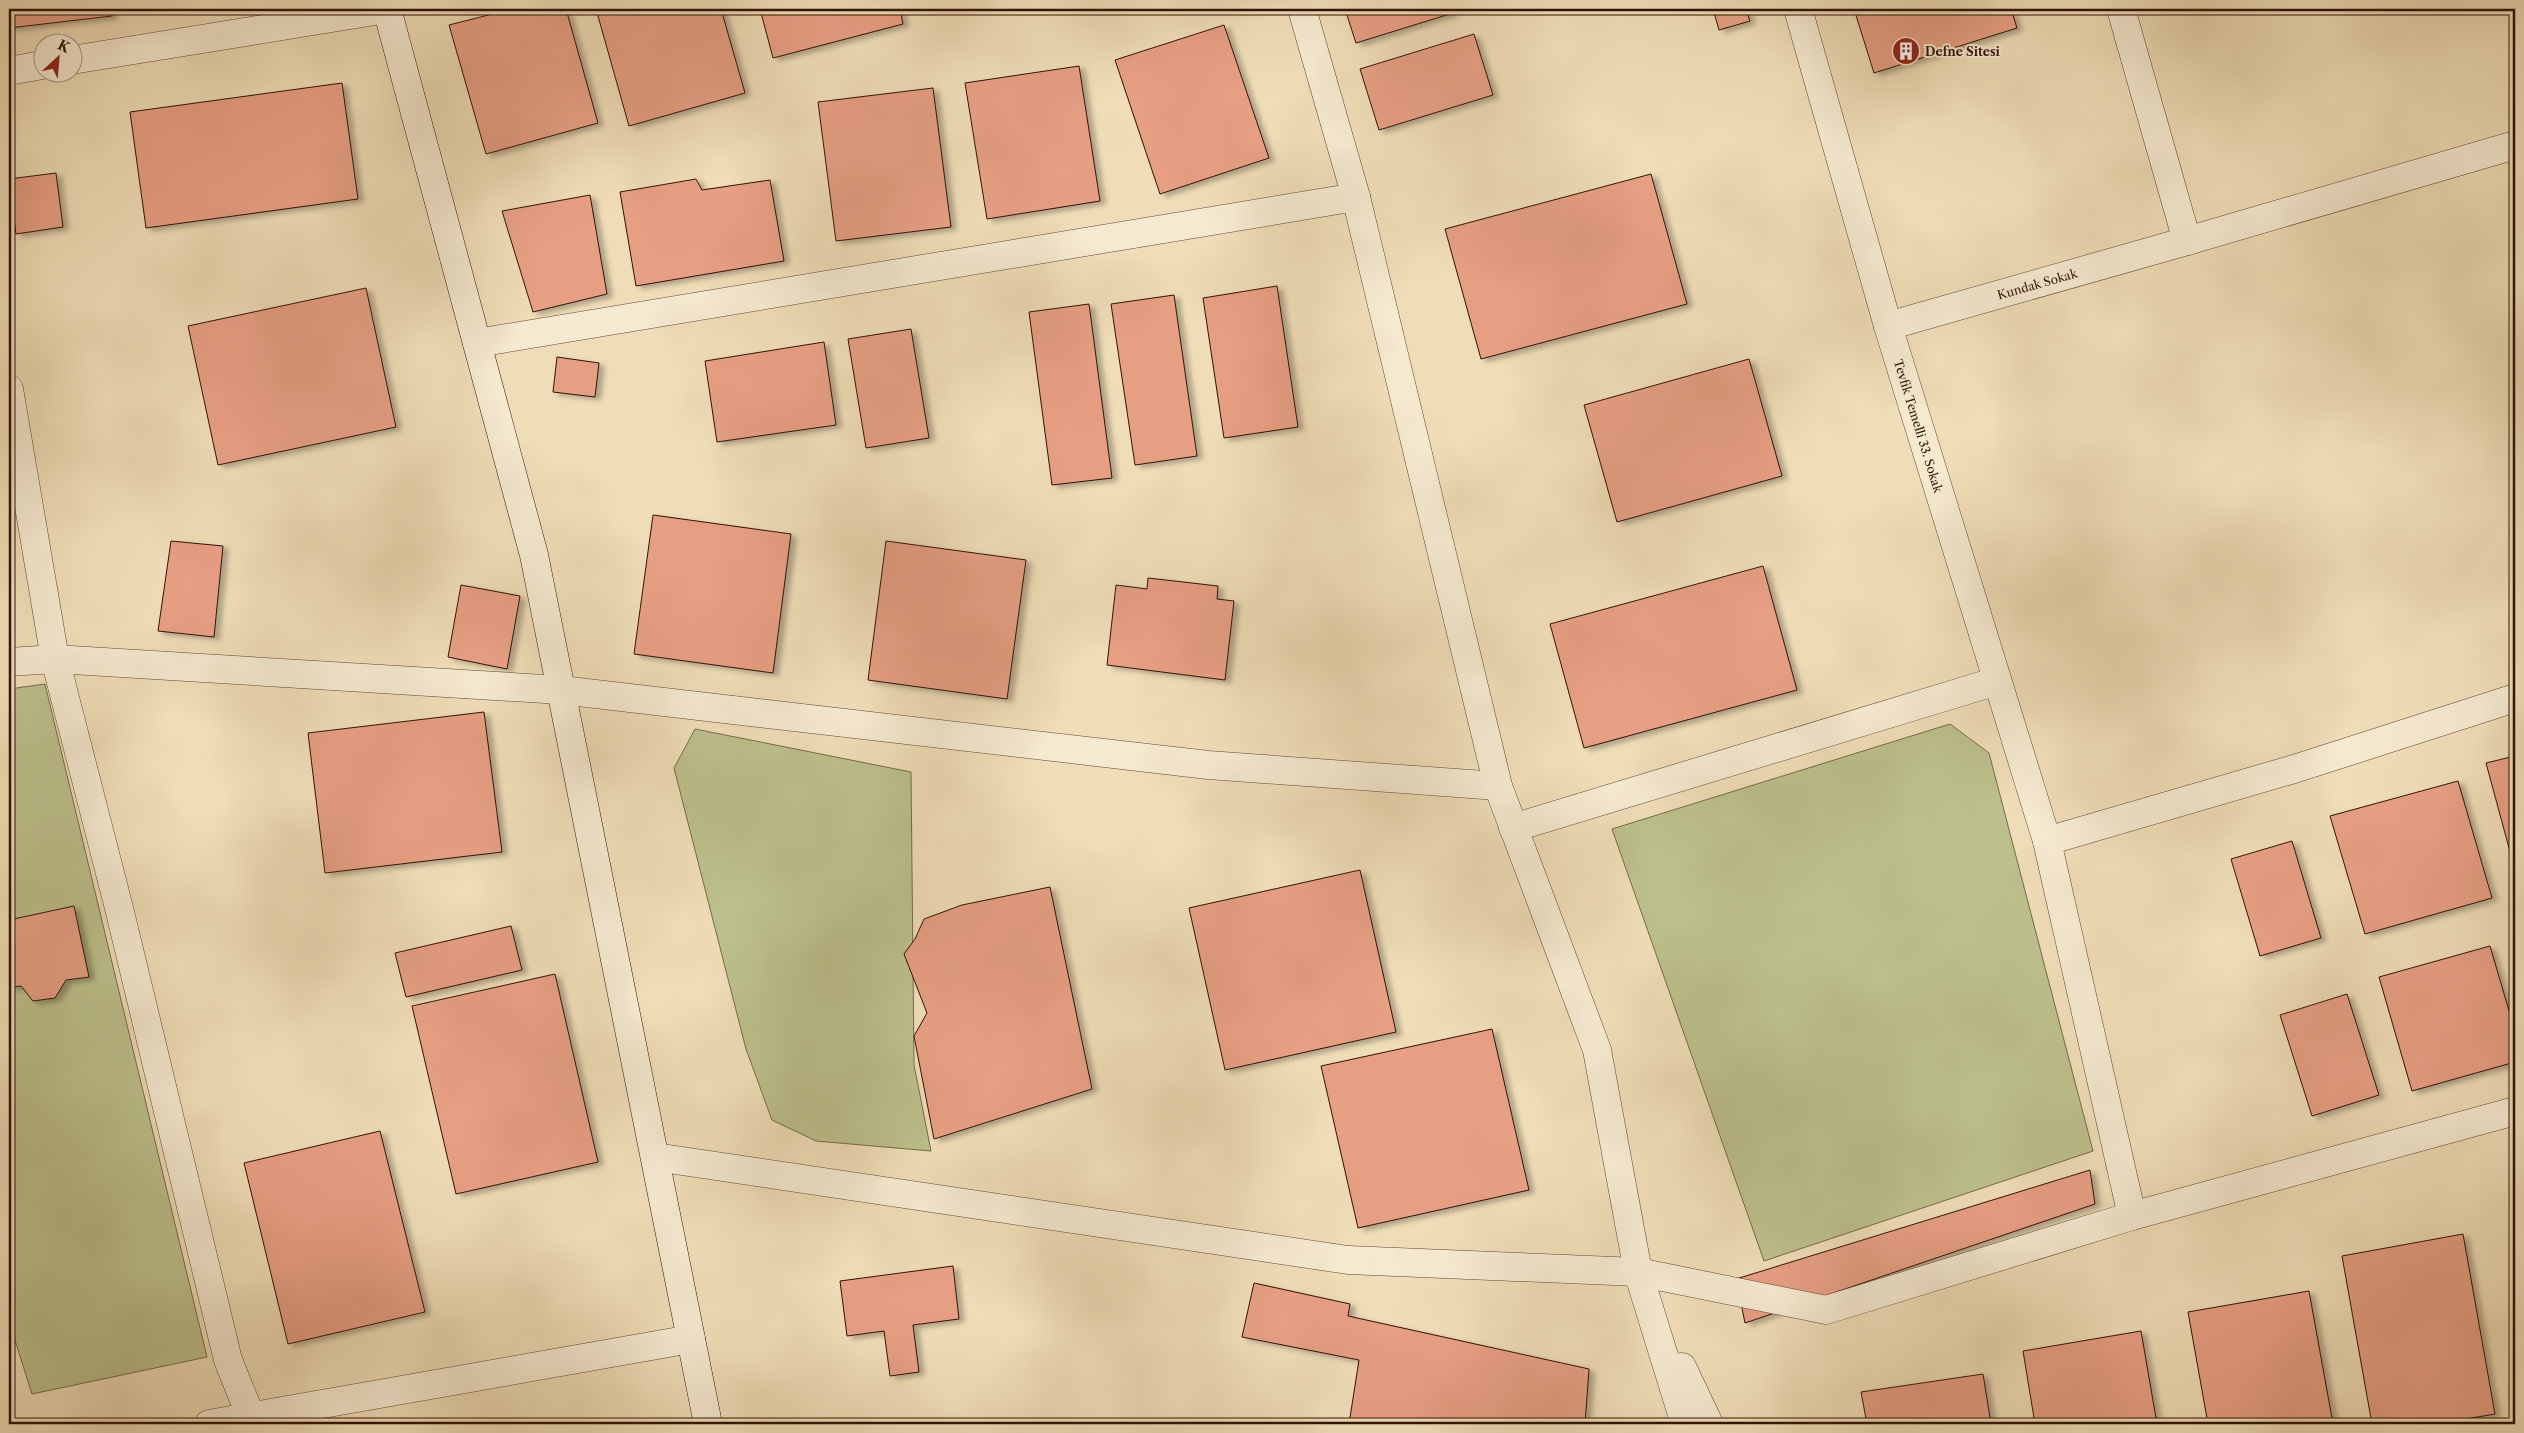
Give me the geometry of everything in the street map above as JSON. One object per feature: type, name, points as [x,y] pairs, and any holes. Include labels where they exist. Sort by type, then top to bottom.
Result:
[{"type":"street","points":[[82,58],[387,9],[534,555],[708,1424]]},
{"type":"street","points":[[1302,9],[1356,197],[1498,786],[1597,1050],[1638,1272],[1685,1424]]},
{"type":"street","name":"Tevfik Temelli 33. Sokak","points":[[1798,9],[1888,326],[2047,841],[2132,1216]]},
{"type":"street","points":[[2121,9],[2187,241]]},
{"type":"street","points":[[9,71],[32,67]]},
{"type":"street","name":"Kundak Sokak","points":[[1888,326],[2515,145]]},
{"type":"street","points":[[477,344],[1356,197]]},
{"type":"street","points":[[9,389],[55,659],[119,908],[228,1360],[251,1417]]},
{"type":"street","points":[[9,662],[55,659],[561,690],[1208,765],[1498,786]]},
{"type":"street","points":[[1513,828],[1998,681]]},
{"type":"street","points":[[2047,841],[2294,769],[2515,698]]},
{"type":"street","points":[[655,1157],[1348,1260],[1638,1272],[1826,1310],[2132,1216],[2515,1111]]},
{"type":"street","points":[[1638,1272],[1709,1424]]},
{"type":"street","points":[[209,1424],[692,1339]]},
{"type":"green space","points":[[45,684],[207,1357],[32,1394],[9,1321],[9,689]]},
{"type":"green space","points":[[1950,724],[1989,753],[2093,1151],[1764,1261],[1612,829]]},
{"type":"green space","points":[[695,729],[911,772],[914,1065],[931,1151],[816,1141],[772,1120],[746,1049],[674,768]]},
{"type":"building","points":[[9,9],[111,9],[112,16],[9,28]]},
{"type":"building","points":[[512,9],[566,9],[598,123],[486,154],[449,25]]},
{"type":"building","points":[[596,9],[721,9],[745,93],[629,126]]},
{"type":"building","points":[[760,9],[900,9],[903,24],[773,58]]},
{"type":"building","points":[[1345,9],[1452,9],[1453,13],[1356,43]]},
{"type":"building","points":[[1713,9],[1746,9],[1750,21],[1719,30]]},
{"type":"building","name":"Defne Sitesi","points":[[1854,9],[2011,9],[2017,28],[1874,73]]},
{"type":"building","points":[[1224,25],[1269,158],[1160,194],[1115,60]]},
{"type":"building","points":[[1474,34],[1493,95],[1379,130],[1360,69]]},
{"type":"building","points":[[1079,66],[1100,201],[987,219],[965,83]]},
{"type":"building","points":[[342,83],[358,199],[146,228],[130,112]]},
{"type":"building","points":[[933,88],[951,227],[836,241],[818,102]]},
{"type":"building","points":[[56,173],[63,227],[16,234],[9,179]]},
{"type":"building","points":[[1651,174],[1687,304],[1481,359],[1445,229]]},
{"type":"building","points":[[696,179],[702,190],[770,180],[784,261],[636,286],[620,192]]},
{"type":"building","points":[[590,195],[607,294],[533,312],[502,211]]},
{"type":"building","points":[[1277,286],[1298,427],[1224,438],[1203,298]]},
{"type":"building","points":[[366,288],[396,427],[218,465],[188,326]]},
{"type":"building","points":[[1174,295],[1197,456],[1135,465],[1111,304]]},
{"type":"building","points":[[1089,304],[1112,478],[1052,485],[1029,312]]},
{"type":"building","points":[[911,329],[929,438],[866,448],[848,339]]},
{"type":"building","points":[[824,342],[836,425],[717,442],[705,361]]},
{"type":"building","points":[[557,357],[599,363],[595,397],[553,392]]},
{"type":"building","points":[[1749,359],[1782,476],[1617,522],[1584,405]]},
{"type":"building","points":[[653,515],[791,534],[773,673],[634,654]]},
{"type":"building","points":[[171,541],[223,546],[214,637],[158,631]]},
{"type":"building","points":[[886,541],[1026,560],[1007,699],[868,680]]},
{"type":"building","points":[[1763,566],[1797,690],[1584,748],[1550,624]]},
{"type":"building","points":[[1148,578],[1218,586],[1217,599],[1234,601],[1225,680],[1107,665],[1116,585],[1147,589]]},
{"type":"building","points":[[461,585],[520,596],[507,669],[448,657]]},
{"type":"building","points":[[484,712],[502,852],[325,873],[308,733]]},
{"type":"building","points":[[2515,756],[2515,870],[2486,763]]},
{"type":"building","points":[[2458,781],[2492,898],[2365,934],[2330,816]]},
{"type":"building","points":[[2292,841],[2321,938],[2260,956],[2231,859]]},
{"type":"building","points":[[1360,870],[1396,1032],[1225,1070],[1189,908]]},
{"type":"building","points":[[1050,887],[1092,1089],[934,1139],[914,1036],[927,1013],[904,954],[915,939],[924,919],[962,905]]},
{"type":"building","points":[[74,906],[89,977],[66,980],[55,998],[33,1001],[21,986],[9,987],[9,920]]},
{"type":"building","points":[[511,926],[522,970],[406,997],[395,953]]},
{"type":"building","points":[[2490,946],[2515,1031],[2515,1062],[2412,1091],[2379,977]]},
{"type":"building","points":[[555,974],[598,1162],[456,1194],[412,1006]]},
{"type":"building","points":[[2347,994],[2379,1095],[2312,1116],[2280,1015]]},
{"type":"building","points":[[1492,1029],[1529,1190],[1358,1228],[1321,1066]]},
{"type":"building","points":[[380,1131],[425,1312],[288,1344],[244,1163]]},
{"type":"building","points":[[2090,1170],[2095,1204],[1745,1323],[1736,1279]]},
{"type":"building","points":[[2463,1234],[2495,1414],[2436,1424],[2372,1424],[2342,1256]]},
{"type":"building","points":[[953,1266],[959,1319],[913,1325],[919,1372],[890,1376],[884,1331],[847,1336],[840,1281]]},
{"type":"building","points":[[1254,1283],[1350,1304],[1348,1316],[1589,1369],[1585,1424],[1349,1424],[1359,1360],[1242,1337]]},
{"type":"building","points":[[2309,1291],[2333,1424],[2208,1424],[2188,1312]]},
{"type":"building","points":[[2141,1331],[2157,1424],[2035,1424],[2023,1351]]},
{"type":"building","points":[[1983,1374],[1991,1424],[1867,1424],[1861,1392]]},
{"type":"place","name":"Defne Sitesi","points":[[1906,51]]}]
